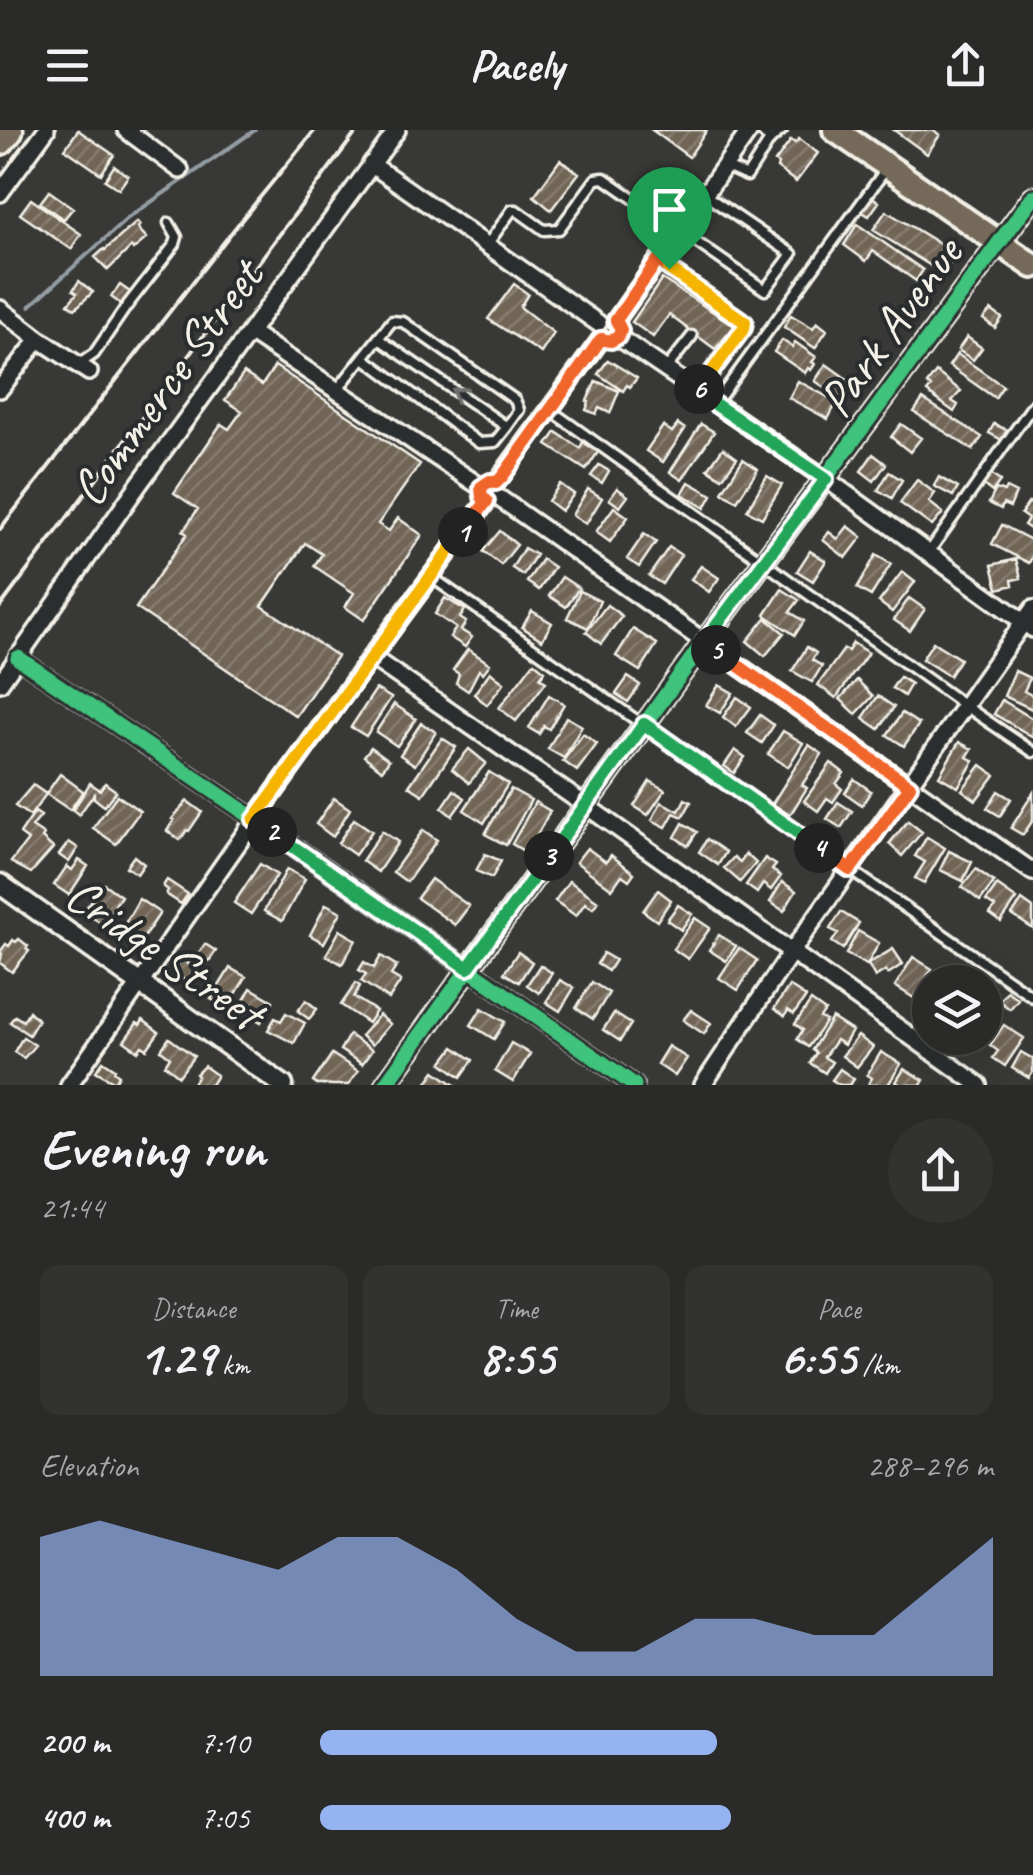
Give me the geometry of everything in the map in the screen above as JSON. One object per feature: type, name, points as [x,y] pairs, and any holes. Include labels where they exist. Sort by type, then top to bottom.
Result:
[{"type":"highway","points":[[0,140],[8,130]]},
{"type":"main road","points":[[834,130],[1033,266]]},
{"type":"street","points":[[0,193],[46,130]]},
{"type":"street","points":[[126,130],[180,170]]},
{"type":"street","name":"Commerce Street","points":[[0,683],[139,484],[398,130]]},
{"type":"street","points":[[70,1085],[254,820],[606,333],[621,330],[616,320],[750,130]]},
{"type":"street","points":[[371,164],[606,333],[1030,620],[964,705],[703,1085]]},
{"type":"street","name":"Park Avenue","points":[[386,1085],[644,724],[1033,197]]},
{"type":"street","points":[[0,309],[84,368]]},
{"type":"street","points":[[251,333],[491,492],[1033,872]]},
{"type":"street","points":[[0,390],[39,339]]},
{"type":"street","points":[[371,657],[979,1085]]},
{"type":"street","points":[[18,658],[634,1085]]},
{"type":"street","name":"Cridge Street","points":[[0,884],[283,1085]]},
{"type":"lane","points":[[760,130],[770,140]]},
{"type":"lane","points":[[724,166],[747,176],[770,140],[782,130]]},
{"type":"lane","points":[[715,404],[888,166]]},
{"type":"lane","points":[[487,245],[512,210],[544,230],[559,229],[596,179],[604,178],[765,290],[792,254],[704,194]]},
{"type":"lane","points":[[84,368],[175,244],[177,238],[169,223]]},
{"type":"lane","points":[[658,260],[745,322],[697,392]]},
{"type":"lane","points":[[338,390],[392,321],[403,322],[515,400],[519,410],[496,442],[479,443],[364,358]]},
{"type":"lane","points":[[665,370],[692,336]]},
{"type":"lane","points":[[379,339],[507,428]]},
{"type":"lane","points":[[929,552],[1033,405]]},
{"type":"lane","points":[[550,410],[1033,752]]},
{"type":"lane","points":[[430,576],[1033,998]]},
{"type":"building","points":[[78,130],[114,155],[101,174],[65,149]]},
{"type":"building","points":[[652,130],[707,130],[689,157]]},
{"type":"building","points":[[894,130],[933,130],[940,135],[927,154]]},
{"type":"building","points":[[799,139],[818,153],[796,182],[775,162],[791,140],[795,143]]},
{"type":"building","points":[[560,160],[579,173],[551,210],[534,196]]},
{"type":"building","points":[[114,166],[128,176],[119,189],[105,180]]},
{"type":"building","points":[[49,191],[73,208],[64,219],[40,203]]},
{"type":"building","points":[[871,196],[879,202],[869,216],[861,211]]},
{"type":"building","points":[[31,199],[81,234],[71,249],[20,214]]},
{"type":"building","points":[[886,211],[956,254],[944,274],[873,230]]},
{"type":"building","points":[[137,222],[147,238],[133,250],[131,247],[108,270],[95,257]]},
{"type":"building","points":[[857,224],[923,270],[916,281],[873,251],[866,261],[844,245]]},
{"type":"building","points":[[662,279],[735,326],[715,349],[669,315],[653,337],[632,322]]},
{"type":"building","points":[[79,281],[93,292],[75,309],[68,304],[77,293],[73,290]]},
{"type":"building","points":[[514,284],[528,294],[520,307],[554,333],[541,353],[488,319]]},
{"type":"building","points":[[120,285],[130,292],[121,304],[111,297]]},
{"type":"building","points":[[991,310],[1002,318],[995,328],[983,319]]},
{"type":"building","points":[[791,315],[813,328],[817,322],[827,330],[815,348],[784,327]]},
{"type":"building","points":[[967,337],[982,348],[973,360],[958,350]]},
{"type":"building","points":[[782,340],[792,347],[795,342],[816,357],[811,370],[808,368],[805,373],[774,352]]},
{"type":"building","points":[[957,354],[1003,386],[995,398],[949,366]]},
{"type":"building","points":[[608,360],[637,378],[630,387],[627,385],[623,391],[598,374]]},
{"type":"building","points":[[826,364],[850,381],[847,386],[853,390],[845,401],[815,381]]},
{"type":"building","points":[[275,366],[420,464],[378,524],[389,531],[398,518],[422,535],[364,620],[345,607],[354,593],[314,566],[322,554],[305,543],[262,606],[337,656],[296,716],[136,608],[187,534],[183,531],[198,509],[174,493],[221,424],[229,429],[242,411],[225,400],[244,373],[262,385]]},
{"type":"building","points":[[936,372],[961,391],[952,401],[958,405],[954,412],[927,392],[931,387],[927,384]]},
{"type":"building","points":[[596,381],[619,391],[610,413],[599,408],[596,414],[586,410]]},
{"type":"building","points":[[798,381],[837,402],[828,419],[789,398]]},
{"type":"building","points":[[923,399],[982,437],[973,450],[914,412]]},
{"type":"building","points":[[678,424],[685,429],[663,462],[646,451],[663,426],[672,432]]},
{"type":"building","points":[[701,424],[714,432],[682,480],[670,472]]},
{"type":"building","points":[[901,424],[921,438],[910,452],[891,437]]},
{"type":"building","points":[[994,424],[1007,430],[1002,440],[989,433]]},
{"type":"building","points":[[556,432],[580,448],[583,442],[598,452],[586,470],[547,445]]},
{"type":"building","points":[[723,448],[737,458],[722,478],[708,469]]},
{"type":"building","points":[[873,454],[886,464],[874,481],[861,471]]},
{"type":"building","points":[[743,459],[758,469],[737,501],[722,492]]},
{"type":"building","points":[[599,465],[609,471],[602,483],[591,476]]},
{"type":"building","points":[[889,472],[902,480],[892,498],[878,490]]},
{"type":"building","points":[[989,473],[1000,481],[992,492],[982,484]]},
{"type":"building","points":[[767,476],[782,485],[762,518],[747,510]]},
{"type":"building","points":[[939,477],[958,488],[953,496],[934,486]]},
{"type":"building","points":[[917,480],[935,493],[929,502],[943,513],[932,526],[900,503]]},
{"type":"building","points":[[689,482],[712,495],[705,508],[682,494]]},
{"type":"building","points":[[560,484],[574,494],[561,511],[548,501]]},
{"type":"building","points":[[617,488],[628,496],[620,507],[609,499]]},
{"type":"building","points":[[1006,488],[1016,493],[1010,507],[1003,504],[1001,509],[989,503],[996,489],[1004,492]]},
{"type":"building","points":[[588,489],[602,498],[586,524],[572,515]]},
{"type":"building","points":[[1029,502],[1033,505],[1033,531],[1024,525],[1028,519],[1021,514]]},
{"type":"building","points":[[614,507],[628,517],[610,542],[596,532]]},
{"type":"building","points":[[1002,525],[1033,541],[1029,563],[992,544]]},
{"type":"building","points":[[848,526],[862,537],[846,558],[823,540],[829,532],[838,539]]},
{"type":"building","points":[[500,531],[517,545],[501,565],[483,551]]},
{"type":"building","points":[[644,534],[656,542],[639,567],[627,559]]},
{"type":"building","points":[[669,547],[681,555],[662,584],[649,576]]},
{"type":"building","points":[[524,548],[536,555],[523,575],[512,568]]},
{"type":"building","points":[[810,551],[826,561],[813,581],[797,571]]},
{"type":"building","points":[[876,555],[891,564],[871,596],[857,588]]},
{"type":"building","points":[[542,559],[554,567],[539,590],[527,582]]},
{"type":"building","points":[[1016,559],[1021,578],[998,589],[992,565]]},
{"type":"building","points":[[701,566],[719,578],[709,592],[691,579]]},
{"type":"building","points":[[902,572],[915,582],[892,612],[879,602]]},
{"type":"building","points":[[562,577],[579,588],[566,607],[549,596]]},
{"type":"building","points":[[782,589],[799,600],[790,612],[804,621],[795,635],[765,615]]},
{"type":"building","points":[[580,591],[600,601],[588,628],[567,618]]},
{"type":"building","points":[[445,598],[465,610],[460,618],[466,622],[461,630],[472,637],[465,647],[450,637],[456,628],[435,614]]},
{"type":"building","points":[[909,598],[925,609],[910,631],[894,620]]},
{"type":"building","points":[[607,605],[622,616],[601,644],[586,632]]},
{"type":"building","points":[[532,611],[552,623],[542,640],[522,627]]},
{"type":"building","points":[[766,618],[784,633],[765,656],[747,641]]},
{"type":"building","points":[[633,629],[657,644],[640,671],[616,656]]},
{"type":"building","points":[[933,642],[960,659],[949,676],[922,659]]},
{"type":"building","points":[[853,643],[868,653],[836,698],[818,685],[844,649],[848,651]]},
{"type":"building","points":[[807,647],[816,653],[812,660],[822,666],[812,682],[792,671]]},
{"type":"building","points":[[468,649],[490,664],[483,673],[479,670],[468,691],[456,683],[459,674],[453,670]]},
{"type":"building","points":[[534,662],[545,671],[540,678],[546,682],[516,721],[499,708]]},
{"type":"building","points":[[1015,671],[1030,678],[1024,691],[1033,696],[1032,709],[1004,696]]},
{"type":"building","points":[[490,672],[504,683],[487,705],[474,694]]},
{"type":"building","points":[[628,677],[640,685],[628,702],[616,694]]},
{"type":"building","points":[[900,677],[911,684],[904,696],[892,688]]},
{"type":"building","points":[[857,680],[873,696],[856,714],[840,699]]},
{"type":"building","points":[[719,685],[733,693],[720,713],[706,705]]},
{"type":"building","points":[[376,689],[391,698],[366,736],[351,727]]},
{"type":"building","points":[[549,695],[564,704],[549,729],[544,726],[539,734],[529,728]]},
{"type":"building","points":[[878,696],[894,707],[879,729],[863,718]]},
{"type":"building","points":[[737,697],[751,707],[736,727],[723,717]]},
{"type":"building","points":[[1002,700],[1033,719],[1033,737],[994,714]]},
{"type":"building","points":[[394,704],[416,719],[397,746],[376,732]]},
{"type":"building","points":[[902,713],[919,724],[904,746],[887,735]]},
{"type":"building","points":[[760,715],[774,725],[762,743],[747,733]]},
{"type":"building","points":[[566,717],[582,726],[564,758],[548,749]]},
{"type":"building","points":[[421,723],[436,732],[415,765],[400,755]]},
{"type":"building","points":[[783,731],[803,743],[788,767],[768,754]]},
{"type":"building","points":[[583,734],[597,744],[577,771],[563,761]]},
{"type":"building","points":[[442,738],[456,747],[423,795],[409,786]]},
{"type":"building","points":[[959,742],[972,749],[967,757],[974,761],[958,787],[939,776]]},
{"type":"building","points":[[809,745],[822,754],[802,785],[807,788],[790,815],[772,804]]},
{"type":"building","points":[[371,747],[389,760],[382,770],[364,756]]},
{"type":"building","points":[[469,749],[486,763],[469,783],[452,769]]},
{"type":"building","points":[[735,750],[745,757],[734,773],[724,766]]},
{"type":"building","points":[[831,763],[844,773],[836,784],[842,789],[833,802],[827,798],[818,811],[804,801]]},
{"type":"building","points":[[981,765],[995,775],[976,800],[962,790]]},
{"type":"building","points":[[489,772],[508,784],[484,823],[464,810]]},
{"type":"building","points":[[60,774],[83,791],[70,810],[46,794]]},
{"type":"building","points":[[854,779],[871,791],[862,805],[845,793]]},
{"type":"building","points":[[650,781],[665,790],[648,815],[634,806]]},
{"type":"building","points":[[90,783],[100,790],[105,783],[116,791],[104,806],[94,794],[79,815],[73,810]]},
{"type":"building","points":[[33,785],[46,794],[30,816],[15,806]]},
{"type":"building","points":[[511,789],[531,800],[506,845],[485,834]]},
{"type":"building","points":[[454,790],[465,798],[452,816],[442,808]]},
{"type":"building","points":[[998,791],[1011,799],[1000,816],[987,808]]},
{"type":"building","points":[[1033,793],[1033,820],[1023,835],[1011,828]]},
{"type":"building","points":[[117,795],[140,811],[116,844],[93,828]]},
{"type":"building","points":[[334,798],[350,809],[333,837],[316,824]]},
{"type":"building","points":[[685,799],[691,802],[683,817],[674,813],[666,827],[652,820],[661,802],[679,811]]},
{"type":"building","points":[[187,801],[202,812],[180,840],[167,831]]},
{"type":"building","points":[[535,802],[550,811],[527,853],[512,844]]},
{"type":"building","points":[[838,802],[852,811],[841,828],[827,819]]},
{"type":"building","points":[[35,812],[41,816],[32,827],[53,848],[31,873],[11,862],[28,840],[20,834]]},
{"type":"building","points":[[354,819],[372,831],[355,855],[338,843]]},
{"type":"building","points":[[908,821],[922,832],[902,856],[889,844]]},
{"type":"building","points":[[683,823],[697,832],[688,846],[675,837]]},
{"type":"building","points":[[423,830],[437,840],[407,882],[393,872]]},
{"type":"building","points":[[382,831],[398,842],[378,872],[362,861]]},
{"type":"building","points":[[927,837],[945,848],[924,883],[915,878],[925,862],[915,856]]},
{"type":"building","points":[[707,839],[726,852],[718,865],[699,852]]},
{"type":"building","points":[[69,842],[78,848],[69,862],[59,855]]},
{"type":"building","points":[[587,848],[606,862],[611,855],[634,873],[629,880],[622,875],[612,889],[576,862]]},
{"type":"building","points":[[807,848],[817,855],[809,866],[799,859]]},
{"type":"building","points":[[949,851],[972,862],[963,881],[940,870]]},
{"type":"building","points":[[485,854],[501,861],[492,878],[476,871]]},
{"type":"building","points":[[746,854],[756,863],[740,882],[724,868],[734,857],[740,862]]},
{"type":"building","points":[[134,856],[144,864],[137,874],[126,867]]},
{"type":"building","points":[[765,858],[776,865],[772,870],[781,876],[771,890],[763,884],[757,893],[746,885]]},
{"type":"building","points":[[79,860],[88,866],[69,895],[54,885],[67,866],[72,870]]},
{"type":"building","points":[[260,864],[277,875],[251,914],[234,903]]},
{"type":"building","points":[[287,869],[305,879],[282,921],[264,911]]},
{"type":"building","points":[[976,869],[994,882],[980,901],[962,887]]},
{"type":"building","points":[[431,879],[469,906],[455,925],[417,898]]},
{"type":"building","points":[[167,880],[188,894],[181,904],[166,894],[168,890],[163,886]]},
{"type":"building","points":[[569,881],[598,901],[593,908],[585,903],[576,916],[555,901]]},
{"type":"building","points":[[782,882],[796,891],[784,911],[770,902]]},
{"type":"building","points":[[104,884],[121,896],[102,924],[86,908]]},
{"type":"building","points":[[997,885],[1017,899],[1001,922],[990,914],[995,907],[986,901]]},
{"type":"building","points":[[658,890],[671,900],[657,921],[643,911]]},
{"type":"building","points":[[139,899],[160,913],[136,945],[119,934]]},
{"type":"building","points":[[1022,900],[1033,908],[1033,929],[1012,915]]},
{"type":"building","points":[[326,904],[341,912],[324,943],[310,935]]},
{"type":"building","points":[[678,905],[692,914],[681,930],[667,920]]},
{"type":"building","points":[[841,912],[859,923],[843,949],[832,942],[838,933],[830,929]]},
{"type":"building","points":[[695,918],[710,928],[688,959],[673,949]]},
{"type":"building","points":[[340,930],[356,940],[342,964],[326,955]]},
{"type":"building","points":[[858,931],[879,943],[867,965],[846,954]]},
{"type":"building","points":[[719,935],[736,946],[726,961],[709,950]]},
{"type":"building","points":[[19,939],[29,951],[12,972],[0,963],[0,952],[6,944]]},
{"type":"building","points":[[205,944],[216,951],[209,961],[198,954]]},
{"type":"building","points":[[739,948],[757,960],[738,990],[719,978]]},
{"type":"building","points":[[893,949],[903,964],[875,977],[868,964]]},
{"type":"building","points":[[518,952],[532,962],[519,982],[504,973]]},
{"type":"building","points":[[603,953],[615,960],[608,971],[597,964]]},
{"type":"building","points":[[381,956],[397,966],[391,975],[401,981],[389,999],[361,981],[366,974],[359,970],[364,962],[374,968]]},
{"type":"building","points":[[197,957],[206,964],[191,985],[173,972],[182,959],[188,964]]},
{"type":"building","points":[[913,957],[926,965],[912,965],[912,997],[895,986]]},
{"type":"building","points":[[540,965],[552,973],[539,993],[527,985]]},
{"type":"building","points":[[230,968],[246,977],[227,1009],[211,999]]},
{"type":"building","points":[[560,980],[574,988],[560,1011],[546,1002]]},
{"type":"building","points":[[592,982],[609,993],[593,1019],[576,1008]]},
{"type":"building","points":[[356,983],[360,986],[354,997],[376,1011],[368,1023],[341,1005]]},
{"type":"building","points":[[789,986],[806,997],[794,1014],[788,1010],[785,1016],[774,1009]]},
{"type":"building","points":[[251,988],[273,1001],[261,1022],[239,1009]]},
{"type":"building","points":[[1007,991],[1018,999],[1010,1009],[1002,1003]]},
{"type":"building","points":[[306,1000],[317,1009],[309,1019],[298,1011]]},
{"type":"building","points":[[811,1001],[825,1011],[820,1018],[826,1021],[808,1047],[797,1039],[803,1030],[795,1024]]},
{"type":"building","points":[[482,1008],[505,1022],[494,1039],[471,1025]]},
{"type":"building","points":[[691,1010],[711,1023],[704,1034],[683,1020]]},
{"type":"building","points":[[29,1011],[38,1020],[29,1035],[10,1022],[15,1016],[23,1021]]},
{"type":"building","points":[[286,1013],[305,1023],[294,1043],[268,1030],[275,1018],[281,1021]]},
{"type":"building","points":[[614,1013],[631,1024],[620,1041],[603,1030]]},
{"type":"building","points":[[379,1015],[390,1024],[372,1045],[361,1036]]},
{"type":"building","points":[[832,1018],[852,1031],[844,1045],[836,1040],[824,1057],[832,1062],[825,1073],[810,1063],[816,1053],[812,1050]]},
{"type":"building","points":[[143,1020],[159,1032],[147,1049],[142,1046],[138,1051],[124,1041]]},
{"type":"building","points":[[1004,1025],[1024,1038],[1005,1066],[993,1058],[1002,1055]]},
{"type":"building","points":[[349,1035],[372,1050],[362,1064],[340,1050]]},
{"type":"building","points":[[858,1036],[873,1047],[857,1067],[842,1056]]},
{"type":"building","points":[[23,1037],[35,1045],[24,1058],[14,1052]]},
{"type":"building","points":[[169,1038],[194,1056],[179,1076],[165,1065],[170,1057],[161,1050]]},
{"type":"building","points":[[511,1043],[530,1054],[513,1082],[495,1071]]},
{"type":"building","points":[[668,1046],[687,1058],[675,1076],[657,1064]]},
{"type":"building","points":[[454,1047],[473,1060],[461,1077],[442,1063]]},
{"type":"building","points":[[881,1052],[901,1064],[888,1085],[868,1085],[872,1078],[867,1075]]},
{"type":"building","points":[[1021,1052],[1033,1059],[1029,1078],[1012,1068]]},
{"type":"building","points":[[332,1054],[358,1071],[348,1085],[313,1082]]},
{"type":"building","points":[[103,1061],[119,1075],[115,1082],[96,1071]]},
{"type":"building","points":[[204,1066],[217,1075],[211,1085],[192,1085],[196,1074]]},
{"type":"building","points":[[840,1069],[854,1079],[850,1085],[832,1080]]},
{"type":"building","points":[[904,1069],[924,1080],[921,1085],[896,1082]]},
{"type":"building","points":[[435,1071],[455,1085],[425,1085]]},
{"type":"waterway","points":[[30,306],[128,218],[255,130]]},
{"type":"railway","points":[[0,529],[315,130]]},
{"type":"railway","points":[[0,607],[358,130]]},
{"type":"cycle path","points":[[385,1085],[704,642],[1033,197]]},
{"type":"cycle path","points":[[18,658],[634,1085]]},
{"type":"route","points":[[658,260],[669,269],[745,322],[697,392],[826,479],[704,642],[910,786],[850,870],[644,724],[468,968],[254,820],[487,501],[480,490],[483,484],[496,483],[502,477],[601,339],[607,342],[618,337],[621,330],[616,320],[658,260]]}]
